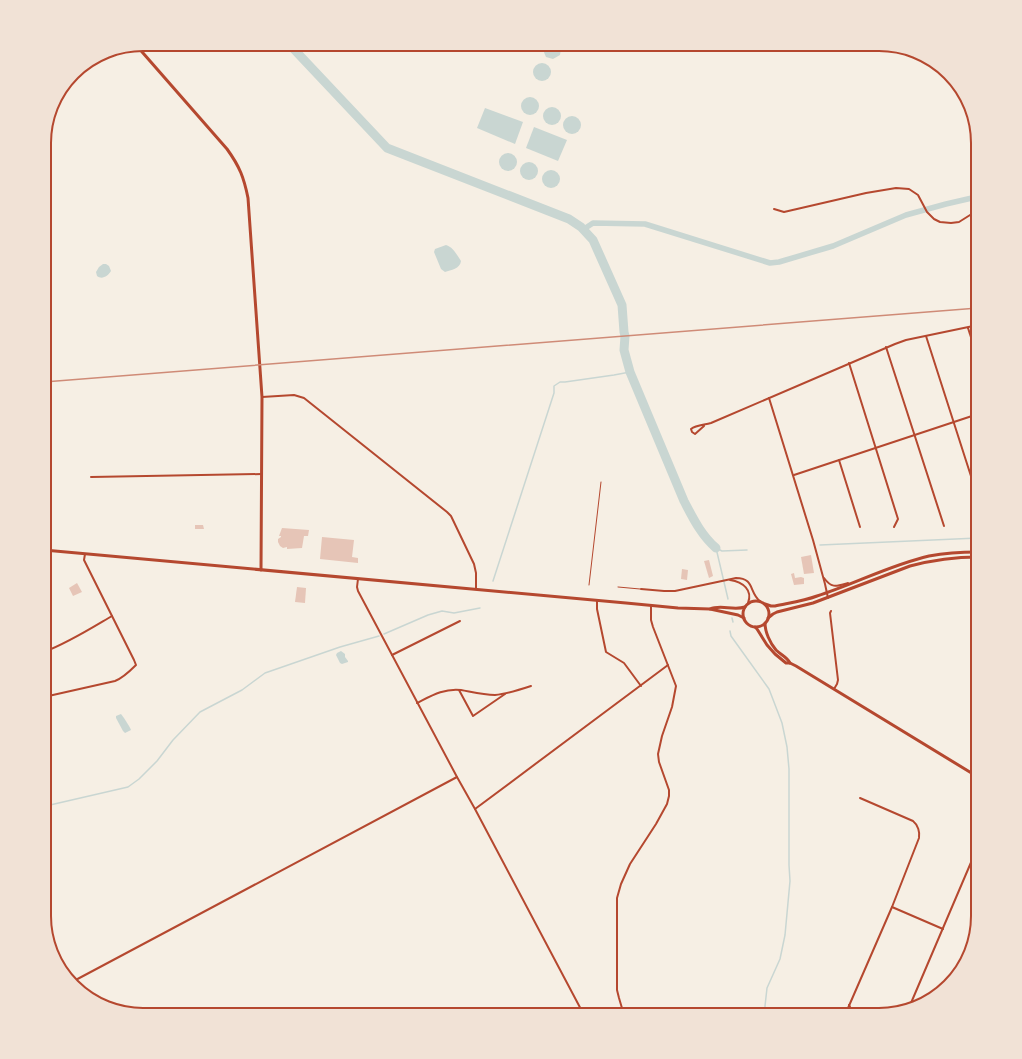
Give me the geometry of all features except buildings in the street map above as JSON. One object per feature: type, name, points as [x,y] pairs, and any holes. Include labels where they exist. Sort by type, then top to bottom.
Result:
[{"type":"main road","points":[[141,51],[235,160],[243,177],[248,198],[262,397],[261,570]]},
{"type":"main road","points":[[51,551],[597,601],[678,608],[710,609],[738,615],[744,618]]},
{"type":"main road","points":[[971,552],[936,555],[923,558],[895,566],[827,593],[779,605],[772,606],[760,601],[754,601],[748,603],[743,613],[748,624],[757,629],[767,645],[786,663],[790,663],[834,689],[971,773]]},
{"type":"main road","points":[[768,618],[777,612],[828,598],[910,566],[955,558],[971,557]]},
{"type":"main road","points":[[755,627],[762,626],[768,618],[769,612],[765,604]]},
{"type":"main road","points":[[710,609],[714,607],[739,609],[745,607]]},
{"type":"main road","points":[[765,623],[773,645],[780,654],[788,659],[790,663]]},
{"type":"street","points":[[774,209],[784,212],[866,193],[896,188],[909,189],[918,194],[927,212],[934,219],[940,222],[959,222],[971,214]]},
{"type":"street","points":[[704,426],[695,434],[692,432],[691,429],[694,427],[704,426],[886,347],[906,340],[971,326]]},
{"type":"street","points":[[968,327],[971,337]]},
{"type":"street","points":[[926,336],[971,476]]},
{"type":"street","points":[[886,347],[944,526]]},
{"type":"street","points":[[849,363],[898,518],[894,527]]},
{"type":"street","points":[[262,397],[294,395],[304,398],[446,512],[450,516],[474,562],[476,589]]},
{"type":"street","points":[[769,398],[794,475],[828,598]]},
{"type":"street","points":[[794,475],[971,416]]},
{"type":"street","points":[[839,460],[860,527]]},
{"type":"street","points":[[91,477],[262,474]]},
{"type":"street","points":[[51,696],[115,682],[136,665],[84,560],[85,554]]},
{"type":"street","points":[[823,577],[833,586],[853,582]]},
{"type":"street","points":[[640,589],[675,591],[736,578],[744,579],[751,585],[756,598],[760,601]]},
{"type":"street","points":[[358,579],[358,591],[580,1008]]},
{"type":"street","points":[[729,580],[740,582],[746,588],[750,596],[748,603]]},
{"type":"street","points":[[597,601],[597,609],[606,652],[624,663],[641,686]]},
{"type":"street","points":[[622,1008],[618,990],[617,914],[621,884],[630,864],[668,804],[669,796],[669,790],[659,762],[658,754],[676,690],[674,680],[653,627],[651,620],[651,605]]},
{"type":"street","points":[[831,611],[838,680],[838,684],[834,689]]},
{"type":"street","points":[[51,649],[72,640],[112,616]]},
{"type":"street","points":[[392,655],[460,621]]},
{"type":"street","points":[[475,809],[668,665]]},
{"type":"street","points":[[417,703],[439,692],[445,691],[459,690],[482,695],[506,693],[531,686]]},
{"type":"street","points":[[459,690],[473,716],[506,693]]},
{"type":"street","points":[[77,980],[457,777]]},
{"type":"street","points":[[848,1008],[892,907],[919,838],[919,831],[913,821],[860,798]]},
{"type":"street","points":[[911,1002],[971,863]]},
{"type":"street","points":[[892,907],[943,929]]},
{"type":"lane","points":[[589,585],[601,482]]},
{"type":"lane","points":[[618,587],[640,589]]},
{"type":"shaded area","points":[[543,51],[561,51],[560,55],[553,59],[546,57]]},
{"type":"shaded area","points":[[538,63],[546,63],[551,68],[549,79],[546,81],[538,81],[533,76],[533,68]]},
{"type":"shaded area","points":[[526,97],[534,97],[539,102],[537,113],[534,115],[526,115],[521,110],[521,102]]},
{"type":"shaded area","points":[[548,107],[556,107],[561,112],[559,123],[556,125],[548,125],[543,120],[543,112]]},
{"type":"shaded area","points":[[485,108],[523,122],[515,144],[477,128]]},
{"type":"shaded area","points":[[568,116],[576,116],[581,121],[579,132],[576,134],[568,134],[563,129],[563,121]]},
{"type":"shaded area","points":[[534,127],[567,140],[558,161],[526,148]]},
{"type":"shaded area","points":[[504,153],[512,153],[517,158],[515,169],[512,171],[504,171],[499,166],[499,158]]},
{"type":"shaded area","points":[[525,162],[533,162],[538,167],[536,178],[533,180],[525,180],[520,175],[520,167]]},
{"type":"shaded area","points":[[547,170],[555,170],[560,175],[558,186],[555,188],[547,188],[542,183],[542,175]]},
{"type":"shaded area","points":[[446,245],[453,249],[461,261],[459,266],[445,272],[441,269],[434,252],[435,249]]},
{"type":"shaded area","points":[[103,264],[109,266],[111,271],[107,276],[101,278],[97,276],[96,272]]},
{"type":"shaded area","points":[[341,651],[345,654],[348,661],[342,664],[336,655]]},
{"type":"shaded area","points":[[121,714],[131,730],[125,733],[116,718],[116,716]]},
{"type":"waterway","points":[[296,51],[387,148],[569,219],[581,227],[593,240],[622,305],[625,336],[624,350],[630,372],[684,501],[702,532],[716,548]]},
{"type":"waterway","points":[[584,229],[593,223],[645,224],[770,263],[779,262],[833,246],[906,215],[971,198]]},
{"type":"waterway","points":[[493,581],[554,393],[554,386],[560,382],[630,372]]},
{"type":"waterway","points":[[820,545],[971,538]]},
{"type":"waterway","points":[[716,548],[728,599]]},
{"type":"waterway","points":[[716,548],[722,551],[747,550]]},
{"type":"waterway","points":[[384,634],[428,615],[442,611],[454,613],[480,608]]},
{"type":"waterway","points":[[732,618],[733,622]]},
{"type":"waterway","points":[[730,631],[731,636],[769,689],[782,723],[787,747],[789,769],[790,881],[785,935],[780,959],[767,988],[765,1008]]},
{"type":"waterway","points":[[51,805],[128,787],[139,779],[157,761],[173,740],[200,712],[242,690],[265,673],[340,647],[379,636]]},
{"type":"railway","points":[[51,381],[971,309]]}]
